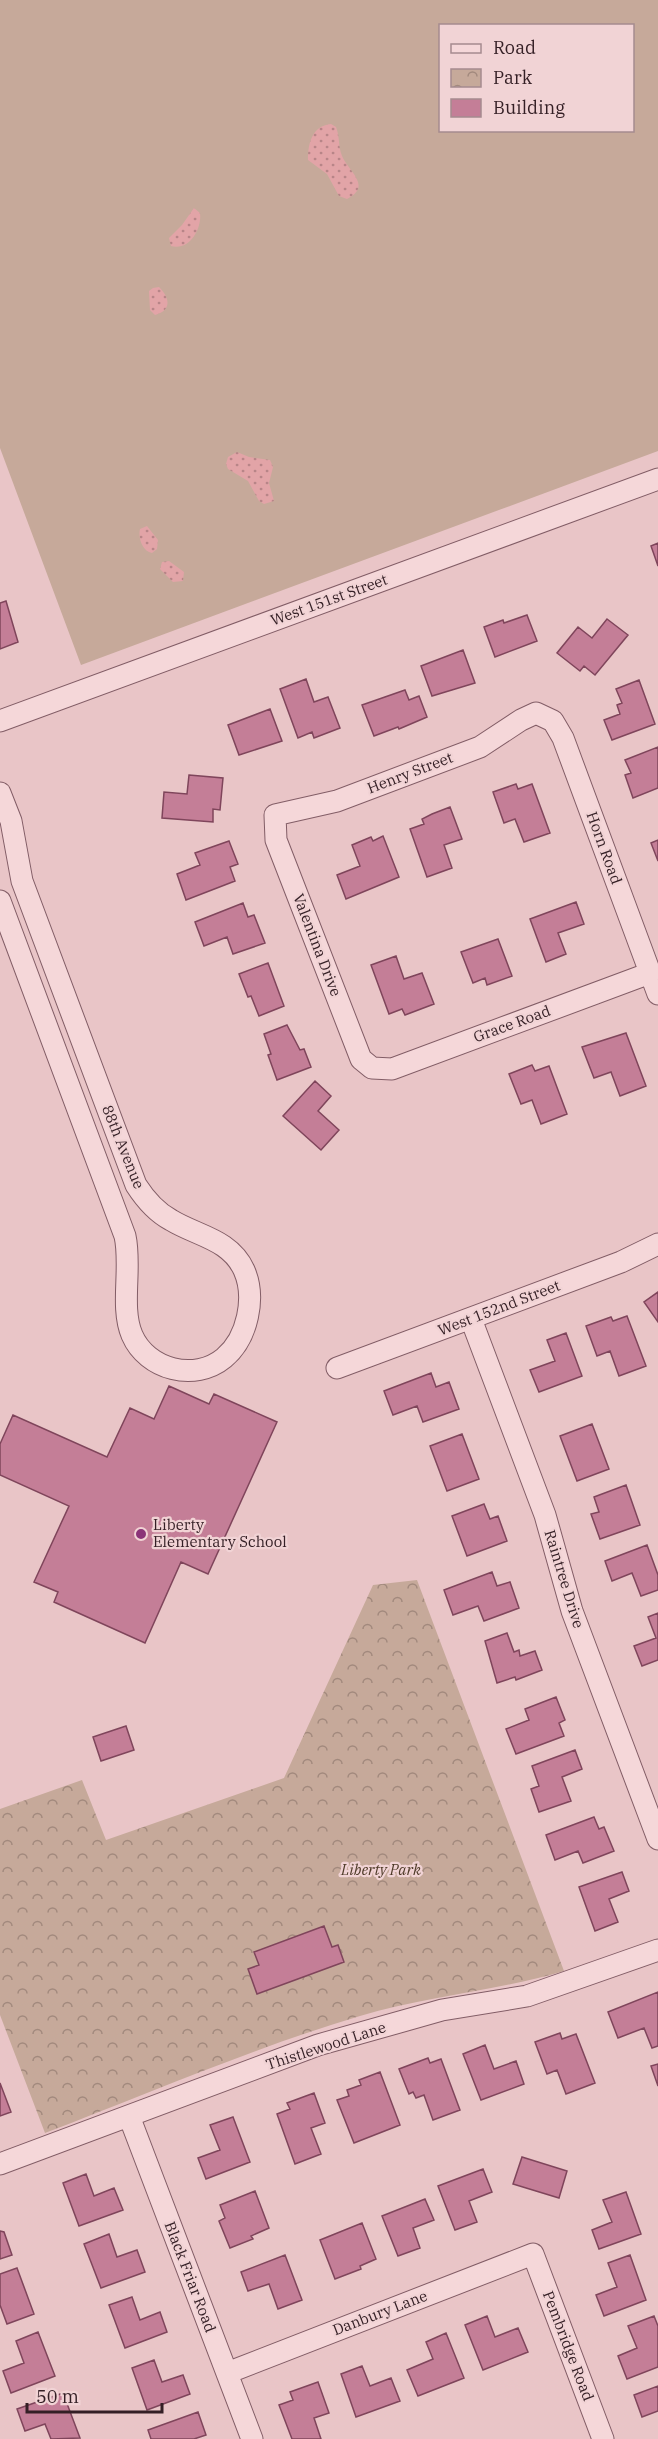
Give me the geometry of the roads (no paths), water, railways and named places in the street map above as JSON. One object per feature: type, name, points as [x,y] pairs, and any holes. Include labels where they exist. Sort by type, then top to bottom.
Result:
[{"type":"street","name":"West 151st Street","points":[[0,721],[658,478]]},
{"type":"street","name":"Henry Street","points":[[275,815],[337,801],[480,747],[521,720],[536,713]]},
{"type":"street","name":"Horn Road","points":[[536,713],[553,721],[563,738],[658,994]]},
{"type":"street","name":"88th Avenue","points":[[0,793],[14,834],[22,881],[136,1185],[157,1211],[171,1221],[225,1246],[236,1256],[244,1269],[250,1295],[245,1326],[226,1357],[215,1364],[198,1370],[164,1367],[153,1361],[139,1348],[132,1336],[128,1311],[128,1249],[125,1236],[0,901]]},
{"type":"street","name":"Valentina Drive","points":[[275,815],[276,840],[361,1059],[372,1068]]},
{"type":"street","name":"Grace Road","points":[[372,1068],[392,1069],[650,973]]},
{"type":"street","name":"West 152nd Street","points":[[337,1368],[621,1262],[658,1244]]},
{"type":"street","name":"Raintree Drive","points":[[471,1319],[545,1515],[572,1611],[658,1839]]},
{"type":"street","name":"Thistlewood Lane","points":[[0,2164],[318,2045],[442,2010],[527,1996],[658,1950]]},
{"type":"street","name":"Black Friar Road","points":[[129,2116],[252,2439]]},
{"type":"street","name":"Danbury Lane","points":[[227,2373],[533,2254]]},
{"type":"street","name":"Pembridge Road","points":[[533,2254],[603,2439]]},
{"type":"place","name":"Liberty Elementary School","points":[[141,1534]]},
{"type":"park label","name":"Liberty Park","points":[[381,1870]]}]
